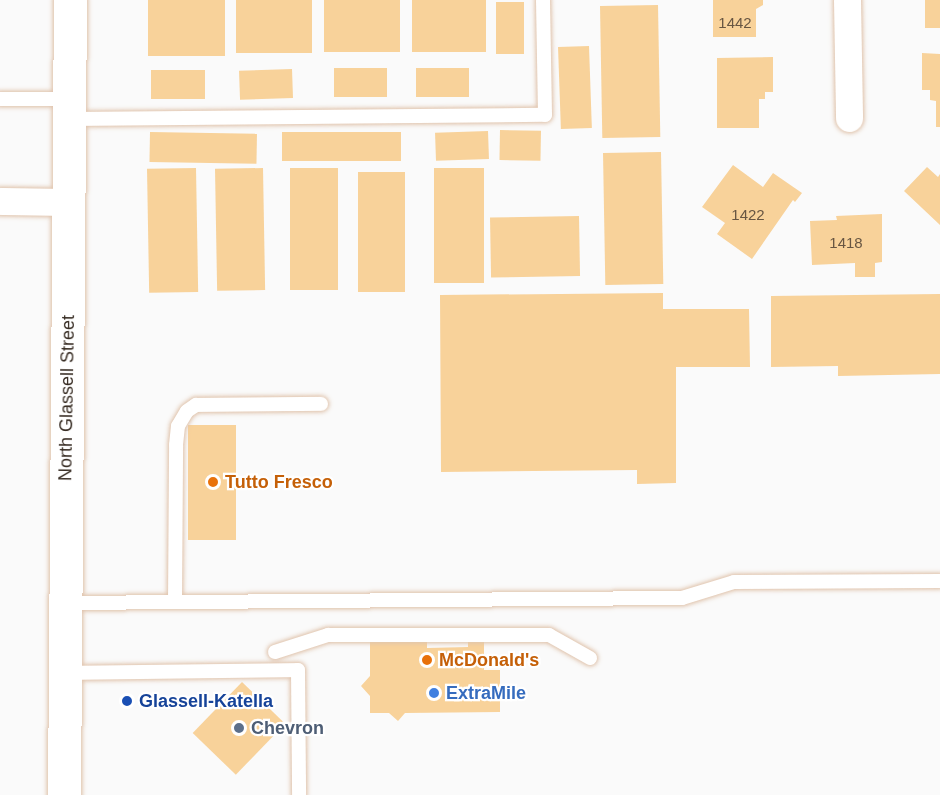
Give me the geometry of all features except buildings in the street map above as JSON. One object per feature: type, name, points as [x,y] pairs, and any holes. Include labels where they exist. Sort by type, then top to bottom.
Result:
[{"type":"main road","name":"North Glassell Street","points":[[64,795],[70,0]]},
{"type":"street","points":[[847,0],[849,118]]},
{"type":"street","points":[[0,201],[68,202]]},
{"type":"lane","points":[[0,99],[69,109],[545,115],[543,0]]},
{"type":"lane","points":[[175,602],[176,445],[178,426],[187,411],[196,405],[321,404]]},
{"type":"lane","points":[[65,603],[682,598],[734,582],[940,581]]},
{"type":"lane","points":[[275,652],[328,635],[549,635],[590,658]]},
{"type":"lane","points":[[66,673],[298,670],[299,795]]},
{"type":"place","name":"Tutto Fresco","points":[[213,482]]},
{"type":"place","name":"McDonald's","points":[[427,660]]},
{"type":"place","name":"ExtraMile","points":[[434,693]]},
{"type":"place","name":"Glassell-Katella","points":[[127,701]]},
{"type":"place","name":"Chevron","points":[[239,728]]}]
